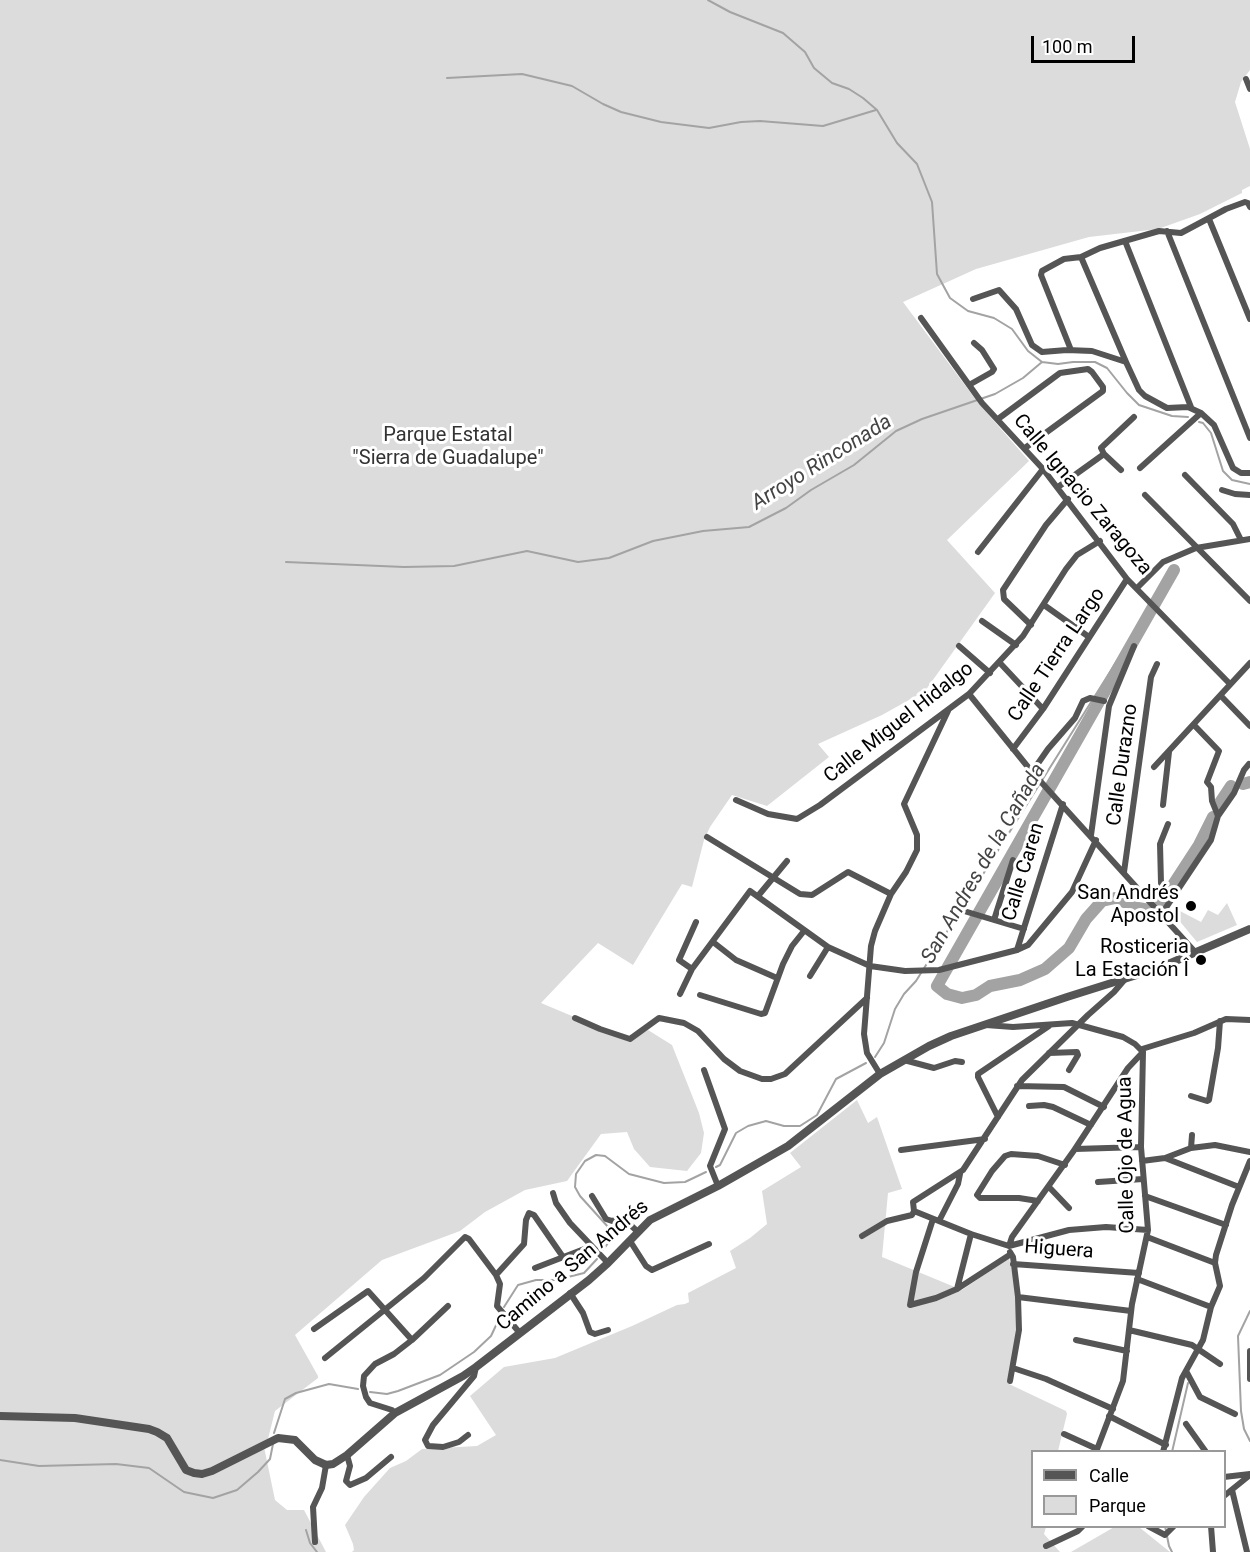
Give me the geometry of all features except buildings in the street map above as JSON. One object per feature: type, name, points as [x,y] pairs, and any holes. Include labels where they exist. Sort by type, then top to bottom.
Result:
[{"type":"street","points":[[1246,79],[1250,89]]},
{"type":"street","points":[[1071,350],[1041,273],[1064,259],[1081,257],[1100,248],[1159,231],[1181,233],[1226,209],[1248,205]]},
{"type":"street","points":[[1209,219],[1250,319]]},
{"type":"street","points":[[1167,231],[1250,438]]},
{"type":"street","points":[[1125,241],[1191,407]]},
{"type":"street","points":[[1081,257],[1139,390],[1145,396],[1167,408],[1191,407],[1201,413],[1214,425],[1233,468],[1250,473]]},
{"type":"street","points":[[973,299],[998,289],[1016,309],[1033,346],[1045,352],[1092,351],[1126,362]]},
{"type":"street","name":"Calle Ignacio Zaragoza","points":[[921,318],[982,403],[1058,487],[1127,579],[1230,684]]},
{"type":"street","points":[[969,385],[994,369],[982,350],[974,343]]},
{"type":"street","points":[[998,420],[1057,375],[1064,372],[1090,370],[1103,390],[1101,393],[1025,448]]},
{"type":"street","points":[[1140,468],[1201,413]]},
{"type":"street","points":[[1121,470],[1101,449],[1103,444],[1134,417]]},
{"type":"street","points":[[1058,487],[1104,454]]},
{"type":"street","points":[[978,552],[1043,469]]},
{"type":"street","points":[[1185,475],[1233,524],[1241,540]]},
{"type":"street","points":[[1222,490],[1250,495]]},
{"type":"street","points":[[1145,495],[1250,601]]},
{"type":"street","points":[[1031,625],[1002,594],[1040,534],[1068,500]]},
{"type":"street","points":[[1137,588],[1163,562],[1196,548],[1250,539]]},
{"type":"street","name":"Calle Miguel Hidalgo","points":[[736,800],[768,814],[797,819],[820,805],[969,694],[1016,645],[1077,555],[1100,541]]},
{"type":"street","name":"Calle Tierra Largo","points":[[1013,749],[1043,709],[1127,579]]},
{"type":"street","points":[[1044,605],[1089,637]]},
{"type":"street","points":[[982,621],[1016,645]]},
{"type":"street","points":[[958,646],[990,673]]},
{"type":"street","points":[[1091,835],[1109,705],[1134,646]]},
{"type":"street","points":[[1000,663],[1043,709]]},
{"type":"street","points":[[1154,767],[1250,663]]},
{"type":"street","name":"Calle Durazno","points":[[1124,872],[1151,677],[1157,664]]},
{"type":"street","name":"Calle Durazno","points":[[969,694],[1032,772],[1196,953]]},
{"type":"street","points":[[1221,696],[1250,726]]},
{"type":"street","points":[[1018,814],[1032,772],[1048,749],[1075,718],[1083,701],[1090,698],[1104,701]]},
{"type":"street","points":[[880,1074],[870,1060],[865,1046],[873,938],[891,894],[917,850],[918,842],[904,804],[905,798],[948,711]]},
{"type":"street","points":[[1194,725],[1219,752],[1207,782],[1211,787],[1212,801],[1218,816]]},
{"type":"street","points":[[1163,805],[1169,751]]},
{"type":"street","points":[[1117,916],[1161,915],[1210,840],[1218,816],[1234,793],[1249,764]]},
{"type":"street","name":"Calle Caren","points":[[1017,950],[1063,804]]},
{"type":"street","points":[[1168,824],[1160,844],[1161,883],[1173,897]]},
{"type":"street","points":[[707,837],[732,850],[800,894],[812,895],[843,873],[848,872],[891,894]]},
{"type":"street","points":[[680,994],[692,969],[750,891],[828,947],[870,966],[905,971],[939,970],[1017,950],[1028,945],[1072,892],[1096,840]]},
{"type":"street","points":[[758,896],[788,861]]},
{"type":"street","points":[[994,920],[1013,861]]},
{"type":"street","points":[[964,911],[1024,928]]},
{"type":"street","points":[[692,969],[680,960],[696,922]]},
{"type":"street","name":"Camino a San Andrés","points":[[326,1465],[333,1464],[347,1455],[395,1413],[464,1376],[476,1367],[608,1263],[655,1216],[718,1186],[797,1140],[880,1074],[904,1060],[951,1036],[1196,953],[1250,929]]},
{"type":"street","points":[[700,995],[761,1014],[765,1013],[777,978],[792,946],[804,931]]},
{"type":"street","points":[[713,942],[736,960],[777,978]]},
{"type":"street","points":[[810,976],[828,947]]},
{"type":"street","points":[[862,1236],[887,1221],[912,1215],[913,1202],[960,1174],[985,1139],[1017,1086],[1126,978]]},
{"type":"street","points":[[575,1018],[630,1039],[659,1018],[684,1023],[698,1031],[724,1059],[740,1071],[762,1079],[771,1079],[785,1074],[867,997]]},
{"type":"street","points":[[1010,1381],[1019,1336],[1018,1297],[1009,1246],[1012,1237],[1065,1165],[1128,1068],[1143,1052],[1142,1049],[1194,1033],[1226,1019],[1250,1020]]},
{"type":"street","points":[[1191,1096],[1208,1101],[1218,1048],[1220,1021]]},
{"type":"street","points":[[998,1117],[977,1074],[1051,1024]]},
{"type":"street","name":"Calle Ojo de Agua","points":[[986,1026],[1079,1024],[1123,1038],[1135,1044],[1143,1052],[1141,1147],[1148,1230],[1131,1311],[1123,1381],[1096,1450]]},
{"type":"street","points":[[1049,1053],[1077,1052],[1078,1055],[1069,1070]]},
{"type":"street","points":[[904,1060],[934,1068],[955,1061],[962,1062]]},
{"type":"street","points":[[704,1070],[725,1129],[710,1166],[718,1186]]},
{"type":"street","points":[[1017,1086],[1059,1086],[1104,1107]]},
{"type":"street","points":[[1029,1106],[1053,1107],[1092,1125]]},
{"type":"street","points":[[1191,1148],[1192,1135]]},
{"type":"street","points":[[901,1150],[985,1139]]},
{"type":"street","points":[[1142,1161],[1165,1158],[1191,1148],[1215,1145],[1250,1152]]},
{"type":"street","points":[[1075,1149],[1141,1147]]},
{"type":"street","points":[[1038,1201],[1019,1198],[980,1198],[977,1195],[992,1171],[1005,1156],[1011,1154],[1038,1156],[1065,1165]]},
{"type":"street","points":[[1165,1158],[1239,1187]]},
{"type":"street","points":[[1109,1416],[1165,1448],[1179,1387],[1203,1340],[1211,1307],[1220,1286],[1215,1263],[1239,1187],[1250,1161]]},
{"type":"street","points":[[960,1174],[958,1184],[936,1220],[916,1272],[910,1305],[957,1289],[1011,1254]]},
{"type":"street","points":[[1098,1182],[1143,1179]]},
{"type":"street","points":[[1049,1187],[1069,1208]]},
{"type":"street","points":[[553,1193],[556,1203],[570,1223],[608,1263]]},
{"type":"street","points":[[592,1196],[606,1219],[612,1221],[623,1218],[638,1232]]},
{"type":"street","points":[[1145,1197],[1226,1225]]},
{"type":"street","points":[[914,1211],[971,1234],[1009,1246],[1069,1230],[1106,1227],[1148,1230]]},
{"type":"street","points":[[496,1275],[524,1244],[526,1220],[529,1213],[534,1215],[563,1257]]},
{"type":"street","points":[[957,1289],[971,1234]]},
{"type":"street","points":[[325,1358],[424,1278],[466,1237],[496,1275],[500,1284],[497,1306],[519,1332]]},
{"type":"street","points":[[1147,1237],[1215,1263]]},
{"type":"street","points":[[630,1241],[646,1266],[652,1270],[710,1244]]},
{"type":"street","points":[[535,1268],[592,1246]]},
{"type":"street","name":"Higuera","points":[[1013,1263],[1138,1276],[1211,1307]]},
{"type":"street","points":[[314,1329],[366,1291],[370,1291],[412,1340]]},
{"type":"street","points":[[570,1293],[583,1314],[590,1332],[595,1334],[608,1330]]},
{"type":"street","points":[[1018,1297],[1131,1311]]},
{"type":"street","points":[[395,1413],[370,1403],[363,1386],[364,1376],[375,1364],[394,1354],[412,1340],[448,1306]]},
{"type":"street","points":[[1129,1330],[1198,1348],[1220,1364]]},
{"type":"street","points":[[1076,1340],[1127,1351]]},
{"type":"street","points":[[1250,1352],[1250,1379]]},
{"type":"street","points":[[468,1435],[459,1442],[443,1447],[428,1446],[425,1440],[433,1425],[474,1376],[476,1367]]},
{"type":"street","points":[[1013,1368],[1046,1379],[1113,1409]]},
{"type":"street","points":[[1186,1371],[1200,1397],[1235,1414]]},
{"type":"street","points":[[0,1416],[75,1418],[149,1429],[166,1438],[186,1470],[202,1474],[278,1438],[294,1440],[315,1461],[326,1465],[322,1488],[313,1508],[315,1542]]},
{"type":"street","points":[[1186,1424],[1205,1450]]},
{"type":"street","points":[[1064,1434],[1096,1450]]},
{"type":"street","points":[[347,1455],[350,1466],[346,1481],[350,1485],[366,1479],[391,1457]]},
{"type":"street","points":[[1226,1477],[1250,1474]]},
{"type":"street","points":[[1226,1494],[1250,1474]]},
{"type":"street","points":[[1232,1490],[1247,1552]]},
{"type":"street","points":[[1046,1546],[1082,1528]]},
{"type":"street","points":[[1150,1528],[1165,1535],[1173,1528]]},
{"type":"street","points":[[1211,1528],[1213,1552]]},
{"type":"green space","name":"Parque Estatal \"Sierra de Guadalupe\"","points":[[0,0],[1250,0],[1250,70],[1241,82],[1235,102],[1250,149],[1250,186],[1242,190],[1242,193],[1200,214],[1158,229],[1089,237],[976,269],[903,302],[979,404],[1029,461],[947,540],[995,593],[925,691],[882,715],[818,744],[829,757],[767,806],[732,795],[704,840],[692,887],[682,884],[633,965],[598,943],[541,1003],[622,1037],[635,1037],[648,1030],[672,1045],[699,1113],[704,1133],[701,1153],[687,1171],[650,1167],[634,1149],[627,1132],[601,1134],[567,1181],[525,1190],[485,1212],[460,1231],[382,1260],[295,1335],[318,1378],[275,1411],[268,1439],[263,1442],[275,1500],[287,1510],[304,1510],[326,1552],[0,1552]]},
{"type":"green space","points":[[1227,903],[1237,925],[1197,942],[1177,918],[1180,911],[1201,922],[1208,910],[1218,915]]},
{"type":"green space","points":[[857,1100],[868,1123],[877,1117],[902,1189],[888,1193],[882,1257],[962,1290],[1009,1258],[1015,1284],[1018,1331],[1009,1384],[1066,1411],[1067,1414],[1058,1450],[1031,1450],[1031,1528],[1046,1528],[1044,1534],[1060,1552],[352,1552],[353,1544],[345,1525],[364,1497],[390,1468],[406,1461],[422,1449],[477,1446],[496,1435],[470,1396],[504,1367],[555,1358],[677,1305],[685,1304],[689,1302],[688,1293],[736,1268],[730,1251],[767,1224],[762,1191],[801,1167],[790,1153]]},
{"type":"green space","points":[[1113,1528],[1140,1528],[1170,1552],[1071,1552]]},
{"type":"waterway","name":"Arroyo Rinconada","points":[[708,0],[730,12],[783,33],[805,52],[814,68],[832,83],[849,89],[877,110],[897,143],[917,164],[932,202],[937,274],[950,298],[968,311],[994,318],[1012,329],[1028,351],[1042,362],[1058,364],[1095,362],[1107,368],[1139,405],[1172,416],[1188,417]]},
{"type":"waterway","name":"Arroyo Rinconada","points":[[447,78],[522,74],[572,86],[621,112],[661,122],[709,128],[760,121],[823,126],[876,110]]},
{"type":"waterway","name":"Arroyo Rinconada","points":[[286,562],[404,567],[454,566],[527,551],[578,562],[609,558],[653,541],[703,531],[749,527],[786,508],[811,490],[854,465],[896,431],[922,419],[995,394],[1023,378],[1042,362]]},
{"type":"waterway","name":"Arroyo Rinconada","points":[[1199,422],[1203,423],[1211,433],[1223,471],[1232,480],[1250,484]]},
{"type":"waterway","points":[[875,1057],[884,1043],[895,1009],[904,994],[916,981],[1174,570]]},
{"type":"waterway","name":"San Andres de la Cañada","points":[[1150,910],[1138,908],[1115,898],[1102,901],[1086,919],[1069,948],[1045,969],[1020,980],[990,986],[976,995],[962,998],[947,994],[937,986],[1174,570]]},
{"type":"waterway","name":"San Andres de la Cañada","points":[[1243,784],[1250,782]]},
{"type":"waterway","name":"San Andres de la Cañada","points":[[1219,804],[1231,786]]},
{"type":"waterway","name":"San Andres de la Cañada","points":[[1171,888],[1199,845],[1213,817]]},
{"type":"waterway","name":"San Andres de la Cañada","points":[[1160,904],[1165,898]]},
{"type":"waterway","points":[[716,1167],[720,1165],[736,1133],[748,1126],[766,1121],[784,1126],[800,1126],[817,1115],[836,1079],[866,1063]]},
{"type":"waterway","points":[[603,1250],[611,1239],[609,1228],[580,1196],[575,1187],[576,1174],[585,1161],[596,1155],[605,1156],[629,1174],[664,1183],[685,1182],[706,1172]]},
{"type":"waterway","points":[[504,1307],[518,1285],[536,1280],[556,1280],[584,1273],[597,1259]]},
{"type":"waterway","points":[[1250,1311],[1238,1336],[1241,1411],[1244,1429],[1250,1441]]},
{"type":"waterway","points":[[370,1392],[387,1394],[440,1375],[474,1352],[491,1336],[499,1319]]},
{"type":"waterway","points":[[1172,1450],[1188,1383]]},
{"type":"waterway","points":[[274,1433],[285,1399],[296,1393],[329,1384],[358,1389]]},
{"type":"waterway","points":[[0,1460],[39,1466],[116,1464],[149,1468],[184,1492],[213,1498],[237,1490],[258,1472],[270,1459],[273,1444]]},
{"type":"waterway","points":[[1165,1528],[1172,1552]]},
{"type":"waterway","points":[[306,1530],[310,1543],[317,1552]]},
{"type":"place","name":"San Andrés Apostol","points":[[1191,906]]},
{"type":"place","name":"Rosticeria La Estación Î","points":[[1201,960]]}]
